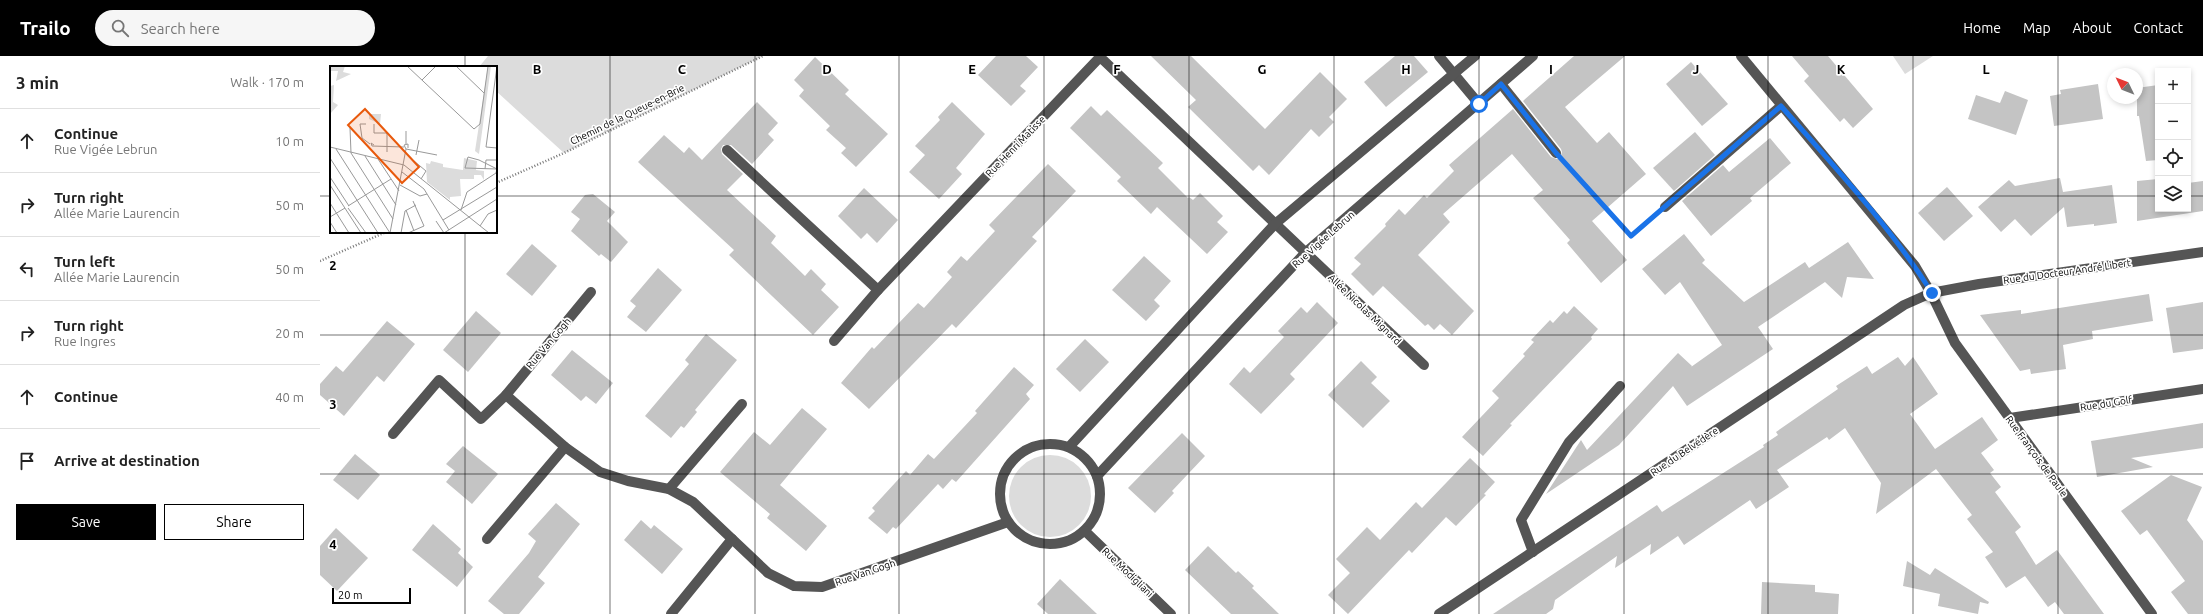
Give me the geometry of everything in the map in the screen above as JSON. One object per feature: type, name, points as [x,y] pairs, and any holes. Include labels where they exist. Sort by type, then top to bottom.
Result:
[{"type":"street","points":[[1439,56],[1479,104]]},
{"type":"street","points":[[1069,447],[1275,224],[1475,56]]},
{"type":"street","name":"Rue Vigée Lebrun","points":[[1097,476],[1306,252],[1533,56]]},
{"type":"street","name":"Rue François de Paule","points":[[1741,56],[1915,266],[1932,293],[1955,343],[2152,614]]},
{"type":"street","name":"Rue Henri Matisse","points":[[834,341],[878,290],[1101,57],[1306,252]]},
{"type":"street","points":[[1501,84],[1556,153]]},
{"type":"street","points":[[1665,207],[1781,106]]},
{"type":"street","points":[[726,150],[878,290]]},
{"type":"street","name":"Allée Nicolas Mignard","points":[[1306,252],[1424,365]]},
{"type":"street","name":"Rue du Docteur André Libert","points":[[1932,293],[1979,284],[2203,252]]},
{"type":"street","name":"Rue Van Gogh","points":[[393,434],[439,380],[482,419],[506,395],[591,292]]},
{"type":"street","name":"Rue du Belvédère","points":[[1439,614],[1904,305],[1932,293]]},
{"type":"street","points":[[1532,552],[1521,520],[1569,442],[1620,386]]},
{"type":"street","name":"Rue du Golf","points":[[2010,418],[2203,389]]},
{"type":"street","name":"Rue Van Gogh","points":[[506,395],[565,447],[600,472],[628,481],[669,489],[693,502],[768,573],[794,586],[822,587],[1008,522]]},
{"type":"street","points":[[669,489],[742,404]]},
{"type":"street","points":[[1043,444],[1069,447],[1087,459],[1097,476],[1101,494],[1098,512],[1085,531],[1078,537],[1061,543],[1043,544],[1020,535],[1008,522],[1000,503],[1000,485],[1003,474],[1013,459],[1027,449],[1043,444]]},
{"type":"street","points":[[487,539],[565,447]]},
{"type":"street","name":"Rue Modigliani","points":[[1085,531],[1171,614]]},
{"type":"street","points":[[671,614],[732,539]]},
{"type":"path","name":"Chemin de la Queue-en-Brie","points":[[497,183],[564,153],[763,56]]},
{"type":"path","points":[[1556,153],[1631,236],[1665,207]]},
{"type":"path","points":[[320,261],[384,233]]},
{"type":"shaded area","points":[[488,56],[763,56],[564,153],[497,92],[497,66],[480,66]]},
{"type":"shaded area","points":[[1893,56],[1933,56],[1905,74]]},
{"type":"shaded area","points":[[1050,455],[1066,458],[1079,467],[1088,480],[1091,496],[1088,512],[1079,525],[1066,534],[1050,537],[1034,534],[1021,525],[1012,512],[1009,496],[1012,480],[1021,467],[1034,458]]},
{"type":"building","points":[[996,56],[1026,56],[1038,67],[1020,86],[1026,91],[1011,106],[978,75]]},
{"type":"building","points":[[1151,56],[1191,56],[1265,129],[1320,72],[1347,99],[1329,117],[1334,122],[1319,137],[1311,129],[1269,175],[1259,165],[1253,171],[1188,107],[1196,100]]},
{"type":"building","points":[[1395,56],[1414,56],[1428,72],[1386,107],[1364,82]]},
{"type":"building","points":[[1574,56],[1625,56],[1565,107],[1597,143],[1609,132],[1646,174],[1592,221],[1627,260],[1601,283],[1567,243],[1570,240],[1533,198],[1543,190],[1512,154],[1443,214],[1450,222],[1418,255],[1474,311],[1452,335],[1440,324],[1434,330],[1428,324],[1425,326],[1383,286],[1373,296],[1351,274],[1361,264],[1354,258],[1386,226],[1385,224],[1399,209],[1405,215],[1424,195],[1427,198],[1454,171],[1449,165],[1513,109],[1551,157],[1557,159],[1560,158],[1562,152],[1561,149],[1523,101]]},
{"type":"building","points":[[1792,56],[1828,56],[1873,109],[1853,128],[1844,118],[1840,122],[1804,81],[1809,76]]},
{"type":"building","points":[[815,57],[849,90],[845,94],[888,134],[856,167],[841,153],[846,148],[826,130],[830,126],[799,96],[804,90],[794,80]]},
{"type":"building","points":[[1691,62],[1728,104],[1702,126],[1666,84]]},
{"type":"building","points":[[2098,84],[2103,119],[2054,126],[2050,96],[2061,94],[2060,90]]},
{"type":"building","points":[[2155,85],[2155,160],[2146,161],[2139,116],[2137,116],[2137,104],[2143,104],[2143,87]]},
{"type":"building","points":[[2005,91],[2028,100],[2016,135],[1968,119],[1976,95],[2000,103]]},
{"type":"building","points":[[757,102],[778,123],[768,134],[774,140],[752,164],[731,145],[723,145],[721,149],[722,154],[743,174],[727,190],[776,236],[771,243],[805,276],[811,269],[826,284],[821,290],[839,307],[813,335],[729,255],[734,250],[638,162],[664,135],[684,153],[689,147],[702,160]]},
{"type":"building","points":[[952,102],[985,134],[956,168],[962,174],[939,199],[909,172],[925,155],[915,146],[940,120],[938,117]]},
{"type":"building","points":[[1091,106],[1101,116],[1107,110],[1163,163],[1158,168],[1188,198],[1189,197],[1193,200],[1200,193],[1223,216],[1217,222],[1228,232],[1207,254],[1157,207],[1151,214],[1117,181],[1121,177],[1070,128]]},
{"type":"building","points":[[1695,132],[1715,155],[1674,191],[1653,168]]},
{"type":"building","points":[[1770,138],[1791,163],[1750,198],[1752,201],[1711,236],[1682,201],[1723,165],[1729,172]]},
{"type":"building","points":[[1048,164],[1076,191],[1032,237],[1037,241],[956,328],[952,324],[869,409],[841,383],[872,347],[874,349],[918,303],[924,308],[952,277],[947,272],[961,256],[967,261],[995,231],[989,225]]},
{"type":"building","points":[[2060,178],[2063,192],[2112,185],[2117,223],[2067,227],[2064,207],[2031,236],[2015,219],[2001,232],[1978,207],[2009,180],[2015,186]]},
{"type":"building","points":[[2155,179],[2155,212],[2191,212],[2191,183],[2203,181],[2203,211],[2137,221],[2137,181]]},
{"type":"building","points":[[1947,187],[1973,216],[1944,241],[1918,213]]},
{"type":"building","points":[[864,188],[898,220],[877,243],[867,233],[861,239],[838,216]]},
{"type":"building","points":[[593,194],[615,212],[607,221],[628,242],[611,262],[601,254],[599,256],[571,231],[580,219],[571,212],[585,195]]},
{"type":"building","points":[[1684,234],[1705,260],[1702,263],[1744,302],[1805,262],[1809,268],[1848,242],[1874,279],[1847,277],[1842,298],[1825,282],[1758,327],[1773,349],[1687,406],[1673,386],[1619,445],[1546,494],[1581,440],[1587,450],[1678,353],[1692,366],[1691,367],[1722,345],[1680,282],[1665,295],[1642,269]]},
{"type":"building","points":[[532,244],[557,266],[532,296],[506,274]]},
{"type":"building","points":[[1144,256],[1171,281],[1154,300],[1160,306],[1146,321],[1112,290]]},
{"type":"building","points":[[658,268],[682,290],[646,332],[627,317],[636,306],[630,301]]},
{"type":"building","points":[[2149,294],[2153,321],[2092,331],[2093,339],[2063,345],[2066,369],[2031,374],[2030,369],[2020,371],[1980,315],[2021,310],[2021,314]]},
{"type":"building","points":[[1317,302],[1338,323],[1290,374],[1295,379],[1261,414],[1229,384],[1244,367],[1250,373],[1284,337],[1278,331],[1301,307],[1307,313]]},
{"type":"building","points":[[2203,302],[2203,349],[2173,353],[2166,308]]},
{"type":"building","points":[[1574,306],[1598,329],[1591,337],[1592,339],[1510,424],[1512,425],[1483,456],[1462,437],[1499,398],[1492,391],[1525,356],[1523,354],[1534,342],[1531,340],[1550,320],[1553,323],[1564,311],[1567,314]]},
{"type":"building","points":[[476,311],[501,333],[468,372],[443,350]]},
{"type":"building","points":[[387,321],[415,344],[384,382],[377,376],[344,416],[320,395],[320,384],[336,366],[343,372]]},
{"type":"building","points":[[706,334],[737,360],[695,410],[697,412],[684,428],[681,426],[671,438],[645,416],[689,364],[685,360]]},
{"type":"building","points":[[1085,339],[1109,362],[1080,392],[1056,369]]},
{"type":"building","points":[[572,350],[613,383],[596,404],[586,396],[581,401],[551,375]]},
{"type":"building","points":[[1898,357],[1905,366],[1913,357],[1938,394],[1910,414],[1935,449],[1982,417],[1998,440],[1981,453],[1994,470],[1990,473],[2001,487],[1995,492],[2021,527],[2015,532],[2036,565],[2057,550],[2104,614],[2064,614],[2055,602],[2048,607],[2025,576],[2006,588],[1985,557],[1993,552],[1967,519],[1972,515],[1936,469],[1876,514],[1881,483],[1845,428],[1829,440],[1827,437],[1777,470],[1789,487],[1756,509],[1750,500],[1684,545],[1678,536],[1650,555],[1651,544],[1615,568],[1617,556],[1555,600],[1553,609],[1546,614],[1493,614],[1657,505],[1662,512],[1764,447],[1763,445],[1778,435],[1776,432],[1838,389],[1836,386],[1867,366],[1872,374]]},
{"type":"building","points":[[1361,361],[1377,377],[1371,383],[1390,401],[1363,428],[1328,395]]},
{"type":"building","points":[[1014,367],[1034,385],[1026,394],[1030,399],[956,482],[952,479],[943,489],[938,484],[896,529],[893,527],[887,534],[868,518],[875,511],[872,508],[906,471],[910,475],[928,454],[934,459],[977,413],[975,411]]},
{"type":"building","points":[[802,408],[827,429],[780,485],[827,526],[806,551],[767,518],[770,514],[720,472],[754,432],[770,445]]},
{"type":"building","points":[[2203,423],[2203,448],[2131,458],[2153,467],[2097,477],[2091,441]]},
{"type":"building","points":[[1182,433],[1205,456],[1172,491],[1174,493],[1155,513],[1128,488]]},
{"type":"building","points":[[463,446],[498,474],[472,504],[446,482],[455,471],[446,464]]},
{"type":"building","points":[[355,454],[380,475],[358,500],[333,480]]},
{"type":"building","points":[[1470,458],[1495,482],[1484,494],[1486,495],[1456,526],[1446,517],[1412,553],[1409,550],[1348,614],[1328,595],[1350,573],[1336,559],[1367,527],[1380,540],[1416,502],[1422,508]]},
{"type":"building","points":[[2171,475],[2202,487],[2187,520],[2203,541],[2203,614],[2188,614],[2171,592],[2185,581],[2147,530],[2140,535],[2121,511]]},
{"type":"building","points":[[556,503],[580,524],[538,577],[545,583],[519,614],[504,614],[488,601],[529,553],[536,541],[528,534]]},
{"type":"building","points":[[641,520],[651,529],[654,525],[683,549],[662,574],[624,540]]},
{"type":"building","points":[[433,524],[461,549],[458,553],[473,567],[457,587],[412,550]]},
{"type":"building","points":[[336,528],[368,558],[337,591],[320,575],[320,546]]},
{"type":"building","points":[[1208,546],[1236,573],[1238,571],[1254,586],[1252,588],[1279,614],[1231,614],[1185,570]]},
{"type":"building","points":[[1907,561],[1930,575],[1935,568],[1989,602],[1988,604],[1980,602],[1978,614],[1938,606],[1940,594],[1903,586]]},
{"type":"building","points":[[1060,579],[1097,614],[1048,614],[1037,604]]},
{"type":"building","points":[[1762,582],[1815,585],[1815,592],[1839,594],[1838,614],[1761,614]]},
{"type":"route","points":[[1479,104],[1501,84],[1556,153],[1631,236],[1781,106],[1832,164],[1915,266],[1932,293]]}]
